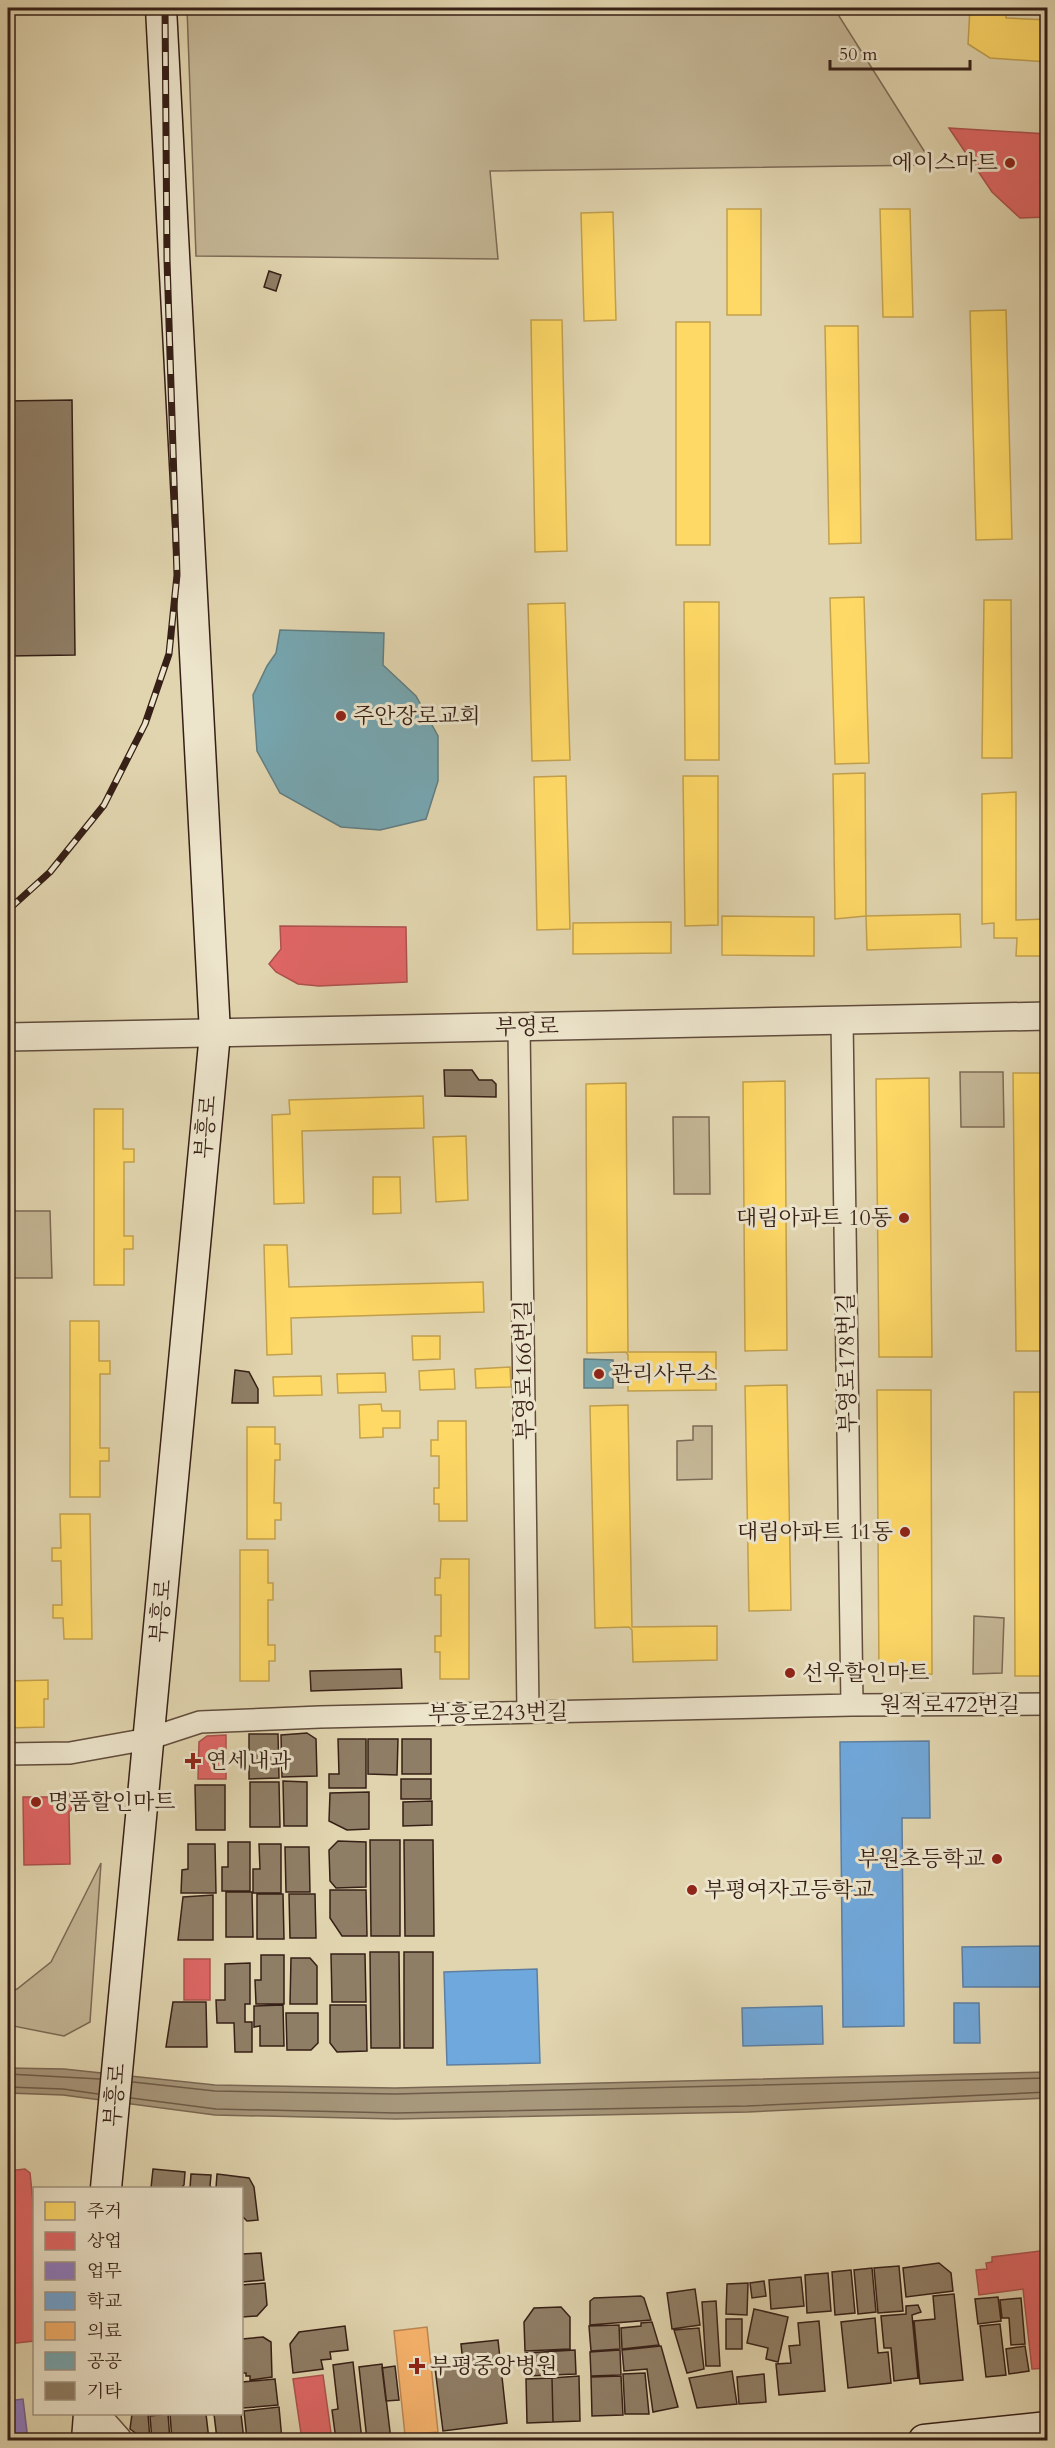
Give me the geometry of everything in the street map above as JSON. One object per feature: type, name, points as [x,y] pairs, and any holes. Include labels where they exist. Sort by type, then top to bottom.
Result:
[{"type":"main road","name":"부흥로","points":[[106,2187],[215,1033],[161,8]]},
{"type":"main road","points":[[87,2440],[89,2415]]},
{"type":"main road","points":[[924,2440],[983,2437],[1047,2427]]},
{"type":"street","name":"부영로","points":[[8,1037],[1047,1016]]},
{"type":"street","name":"부영로178번길","points":[[842,1020],[852,1705]]},
{"type":"street","name":"부영로166번길","points":[[519,1027],[528,1712]]},
{"type":"street","name":"원적로472번길","points":[[852,1705],[1047,1704]]},
{"type":"street","name":"부흥로243번길","points":[[8,1754],[70,1753],[148,1739],[200,1722],[852,1705]]},
{"type":"street","points":[[96,2415],[118,2440]]},
{"type":"shaded area","points":[[187,8],[834,8],[933,165],[490,171],[498,259],[196,256]]},
{"type":"shaded area","points":[[960,1072],[1003,1072],[1004,1127],[961,1127]]},
{"type":"shaded area","points":[[673,1117],[709,1117],[710,1194],[674,1194]]},
{"type":"shaded area","points":[[8,1211],[50,1211],[52,1278],[8,1278]]},
{"type":"shaded area","points":[[693,1426],[712,1426],[712,1479],[677,1480],[677,1441],[693,1440]]},
{"type":"shaded area","points":[[974,1616],[1004,1618],[1002,1673],[973,1674]]},
{"type":"shaded area","points":[[101,1863],[90,2022],[64,2036],[8,2025],[8,1993],[17,1989],[51,1962]]},
{"type":"water","points":[[8,2068],[64,2069],[215,2085],[395,2088],[1048,2072],[1047,2098],[748,2112],[396,2119],[215,2115],[63,2095],[8,2093]]},
{"type":"building: 주거","points":[[970,8],[1006,8],[1006,18],[1048,20],[1048,62],[990,58],[968,44]]},
{"type":"building: 주거","points":[[727,209],[761,209],[761,315],[727,315]]},
{"type":"building: 주거","points":[[880,209],[910,209],[913,317],[883,317]]},
{"type":"building: 주거","points":[[613,212],[616,320],[584,321],[581,213]]},
{"type":"building: 주거","points":[[1006,310],[1012,539],[976,540],[970,311]]},
{"type":"building: 주거","points":[[531,320],[562,320],[567,551],[535,552]]},
{"type":"building: 주거","points":[[676,322],[710,322],[710,545],[676,545]]},
{"type":"building: 주거","points":[[825,326],[858,326],[861,543],[829,544]]},
{"type":"building: 주거","points":[[864,597],[869,763],[835,764],[830,598]]},
{"type":"building: 주거","points":[[984,600],[1011,600],[1012,758],[982,758]]},
{"type":"building: 주거","points":[[684,602],[719,602],[719,760],[685,760]]},
{"type":"building: 주거","points":[[565,603],[570,760],[532,761],[528,604]]},
{"type":"building: 주거","points":[[865,773],[866,916],[835,919],[833,774]]},
{"type":"building: 주거","points":[[566,776],[570,929],[537,930],[534,777]]},
{"type":"building: 주거","points":[[683,776],[718,776],[718,925],[685,926]]},
{"type":"building: 주거","points":[[1016,792],[1016,920],[1048,919],[1048,956],[1016,956],[1017,938],[994,938],[994,923],[982,924],[982,794]]},
{"type":"building: 주거","points":[[960,914],[961,947],[867,950],[866,916]]},
{"type":"building: 주거","points":[[722,916],[814,917],[814,956],[722,955]]},
{"type":"building: 주거","points":[[671,922],[671,953],[573,954],[573,923]]},
{"type":"building: 주거","points":[[1013,1073],[1048,1073],[1048,1351],[1016,1351]]},
{"type":"building: 주거","name":"대림아파트 10동","points":[[929,1078],[932,1357],[879,1357],[876,1079]]},
{"type":"building: 주거","points":[[785,1081],[787,1350],[745,1351],[743,1082]]},
{"type":"building: 주거","points":[[626,1083],[628,1352],[716,1352],[716,1390],[628,1391],[628,1355],[626,1352],[587,1353],[586,1084]]},
{"type":"building: 주거","points":[[423,1096],[424,1128],[302,1131],[304,1203],[274,1204],[272,1115],[290,1114],[289,1100]]},
{"type":"building: 주거","points":[[94,1109],[123,1109],[123,1149],[134,1149],[134,1162],[124,1162],[124,1236],[133,1236],[133,1249],[124,1249],[124,1285],[94,1285]]},
{"type":"building: 주거","points":[[466,1136],[468,1200],[436,1202],[433,1137]]},
{"type":"building: 주거","points":[[373,1177],[400,1177],[401,1213],[373,1214]]},
{"type":"building: 주거","points":[[264,1245],[287,1245],[289,1287],[483,1282],[484,1312],[291,1318],[292,1354],[267,1355]]},
{"type":"building: 주거","points":[[70,1321],[99,1321],[99,1361],[110,1361],[110,1374],[100,1374],[100,1448],[109,1448],[109,1461],[100,1461],[100,1497],[70,1497]]},
{"type":"building: 주거","points":[[412,1336],[440,1336],[440,1359],[413,1360]]},
{"type":"building: 주거","points":[[510,1367],[511,1387],[476,1388],[475,1369]]},
{"type":"building: 주거","points":[[454,1369],[455,1389],[420,1390],[419,1371]]},
{"type":"building: 주거","points":[[385,1373],[386,1392],[338,1393],[337,1374]]},
{"type":"building: 주거","points":[[321,1376],[322,1395],[274,1396],[273,1377]]},
{"type":"building: 주거","points":[[787,1385],[791,1610],[749,1611],[745,1386]]},
{"type":"building: 주거","name":"대림아파트 11동","points":[[877,1390],[931,1390],[932,1674],[879,1674]]},
{"type":"building: 주거","points":[[1014,1392],[1048,1392],[1048,1676],[1015,1676]]},
{"type":"building: 주거","points":[[381,1404],[382,1411],[400,1411],[400,1428],[383,1428],[383,1437],[360,1438],[359,1405]]},
{"type":"building: 주거","points":[[628,1405],[632,1627],[717,1626],[717,1660],[633,1662],[632,1630],[629,1627],[595,1628],[590,1406]]},
{"type":"building: 주거","points":[[438,1421],[466,1421],[467,1521],[439,1521],[439,1504],[434,1504],[434,1488],[439,1488],[439,1456],[431,1456],[431,1440],[438,1440]]},
{"type":"building: 주거","points":[[247,1427],[275,1427],[275,1444],[280,1444],[280,1460],[275,1460],[274,1503],[281,1503],[281,1520],[275,1520],[275,1539],[247,1539]]},
{"type":"building: 주거","points":[[60,1514],[90,1514],[92,1639],[64,1639],[63,1618],[53,1618],[53,1605],[62,1605],[61,1561],[52,1561],[52,1548],[61,1548]]},
{"type":"building: 주거","points":[[240,1550],[268,1550],[268,1583],[273,1583],[273,1600],[268,1600],[268,1645],[275,1645],[275,1661],[269,1661],[269,1681],[240,1681]]},
{"type":"building: 주거","points":[[441,1559],[469,1559],[469,1679],[440,1679],[440,1652],[435,1652],[435,1636],[441,1636],[441,1595],[435,1595],[435,1578],[440,1578]]},
{"type":"building: 주거","points":[[48,1680],[48,1699],[44,1699],[44,1727],[8,1728],[8,1681]]},
{"type":"building: 상업","name":"에이스마트","points":[[949,128],[1048,134],[1048,217],[1020,218],[992,192]]},
{"type":"building: 상업","points":[[280,926],[406,927],[407,982],[319,986],[298,984],[276,972],[269,964],[281,949]]},
{"type":"building: 상업","points":[[226,1735],[226,1779],[198,1779],[199,1742],[207,1736]]},
{"type":"building: 상업","points":[[61,1791],[68,1791],[72,1797],[72,1809],[69,1812],[70,1864],[24,1865],[23,1797],[51,1797],[51,1803],[59,1803]]},
{"type":"building: 상업","points":[[184,1959],[210,1959],[210,2000],[184,2000]]},
{"type":"building: 상업","points":[[25,2169],[30,2173],[33,2202],[33,2341],[8,2344],[8,2171]]},
{"type":"building: 상업","points":[[1048,2250],[1048,2368],[1032,2369],[1023,2289],[979,2295],[976,2270],[987,2269],[986,2263],[992,2262],[992,2257]]},
{"type":"building: 상업","points":[[323,2375],[332,2440],[302,2440],[293,2379]]},
{"type":"building: 업무","points":[[23,2399],[28,2440],[8,2440],[8,2401]]},
{"type":"building: 학교","points":[[929,1741],[930,1818],[902,1818],[904,2026],[843,2027],[840,1742]]},
{"type":"building: 학교","points":[[1048,1946],[1048,1987],[963,1987],[962,1947]]},
{"type":"building: 학교","points":[[537,1969],[540,2063],[447,2065],[444,1972]]},
{"type":"building: 학교","points":[[954,2003],[979,2003],[980,2043],[954,2043]]},
{"type":"building: 학교","points":[[822,2006],[823,2044],[743,2046],[742,2008]]},
{"type":"building: 의료","points":[[427,2327],[438,2432],[405,2435],[394,2331]]},
{"type":"building: 공공","name":"주안장로교회","points":[[280,630],[384,633],[383,665],[416,696],[438,736],[438,781],[426,819],[380,830],[341,827],[280,793],[257,751],[253,695],[276,653]]},
{"type":"building: 공공","name":"관리사무소","points":[[584,1359],[613,1360],[613,1388],[584,1388]]},
{"type":"building: 기타","points":[[269,271],[281,275],[276,291],[264,287]]},
{"type":"building: 기타","points":[[72,400],[75,655],[8,656],[8,401]]},
{"type":"building: 기타","points":[[444,1070],[472,1070],[479,1080],[492,1080],[496,1084],[496,1097],[445,1096]]},
{"type":"building: 기타","points":[[235,1370],[249,1372],[258,1389],[258,1403],[232,1403]]},
{"type":"building: 기타","points":[[401,1669],[402,1688],[311,1691],[310,1671]]},
{"type":"building: 기타","points":[[307,1733],[316,1739],[317,1776],[282,1777],[281,1735]]},
{"type":"building: 기타","points":[[249,1734],[278,1734],[279,1778],[249,1779]]},
{"type":"building: 기타","points":[[338,1739],[366,1739],[366,1788],[329,1788],[329,1774],[339,1774]]},
{"type":"building: 기타","points":[[368,1739],[398,1739],[397,1775],[368,1774]]},
{"type":"building: 기타","points":[[402,1739],[431,1739],[431,1774],[402,1774]]},
{"type":"building: 기타","points":[[401,1779],[431,1779],[431,1799],[401,1799]]},
{"type":"building: 기타","points":[[283,1781],[307,1782],[307,1826],[284,1826]]},
{"type":"building: 기타","points":[[250,1782],[279,1782],[280,1827],[250,1827]]},
{"type":"building: 기타","points":[[195,1785],[225,1785],[225,1830],[196,1830]]},
{"type":"building: 기타","points":[[369,1792],[369,1829],[347,1830],[329,1821],[330,1793]]},
{"type":"building: 기타","points":[[432,1801],[432,1825],[403,1826],[403,1802]]},
{"type":"building: 기타","points":[[370,1840],[400,1840],[400,1936],[371,1936]]},
{"type":"building: 기타","points":[[404,1840],[433,1840],[434,1936],[405,1936]]},
{"type":"building: 기타","points":[[338,1841],[366,1842],[366,1887],[336,1888],[330,1881],[329,1850]]},
{"type":"building: 기타","points":[[228,1842],[250,1842],[250,1891],[222,1891],[222,1867],[228,1867]]},
{"type":"building: 기타","points":[[188,1844],[215,1844],[216,1893],[181,1893],[182,1870],[188,1869]]},
{"type":"building: 기타","points":[[259,1844],[281,1844],[281,1893],[253,1893],[253,1869],[260,1869]]},
{"type":"building: 기타","points":[[285,1847],[309,1847],[310,1892],[286,1892]]},
{"type":"building: 기타","points":[[330,1890],[366,1890],[367,1936],[342,1936],[330,1918]]},
{"type":"building: 기타","points":[[226,1892],[252,1892],[253,1937],[226,1937]]},
{"type":"building: 기타","points":[[257,1894],[283,1894],[284,1939],[257,1939]]},
{"type":"building: 기타","points":[[289,1894],[315,1894],[316,1938],[290,1938]]},
{"type":"building: 기타","points":[[213,1895],[213,1940],[178,1940],[183,1897]]},
{"type":"building: 기타","points":[[370,1952],[399,1952],[400,2048],[371,2048]]},
{"type":"building: 기타","points":[[404,1952],[433,1952],[433,2048],[404,2048]]},
{"type":"building: 기타","points":[[331,1954],[365,1954],[366,2002],[332,2002]]},
{"type":"building: 기타","points":[[261,1955],[284,1955],[284,2004],[256,2004],[255,1980],[261,1980]]},
{"type":"building: 기타","points":[[291,1958],[310,1958],[317,1966],[317,2004],[290,2004]]},
{"type":"building: 기타","points":[[250,1963],[250,2004],[245,2004],[245,2022],[252,2022],[252,2052],[235,2052],[234,2023],[217,2023],[216,2000],[225,2000],[225,1964]]},
{"type":"building: 기타","points":[[173,2002],[206,2002],[207,2047],[166,2047]]},
{"type":"building: 기타","points":[[283,2005],[284,2046],[260,2046],[260,2026],[254,2027],[254,2006]]},
{"type":"building: 기타","points":[[330,2005],[366,2005],[367,2051],[337,2052],[330,2043]]},
{"type":"building: 기타","points":[[286,2013],[318,2013],[318,2043],[311,2050],[287,2050]]},
{"type":"building: 기타","points":[[153,2169],[185,2172],[182,2187],[151,2187]]},
{"type":"building: 기타","points":[[191,2174],[211,2175],[211,2187],[190,2187]]},
{"type":"building: 기타","points":[[217,2174],[249,2178],[254,2187],[258,2220],[247,2221],[243,2217],[243,2187],[216,2187]]},
{"type":"building: 기타","points":[[261,2253],[264,2280],[243,2282],[243,2254]]},
{"type":"building: 기타","points":[[939,2263],[951,2273],[953,2291],[906,2297],[903,2268]]},
{"type":"building: 기타","points":[[899,2266],[903,2311],[878,2313],[874,2268]]},
{"type":"building: 기타","points":[[872,2268],[876,2312],[858,2314],[854,2270]]},
{"type":"building: 기타","points":[[851,2270],[855,2313],[835,2315],[832,2272]]},
{"type":"building: 기타","points":[[828,2273],[831,2311],[807,2313],[805,2275]]},
{"type":"building: 기타","points":[[801,2277],[804,2306],[771,2309],[769,2280]]},
{"type":"building: 기타","points":[[764,2281],[766,2296],[752,2298],[750,2283]]},
{"type":"building: 기타","points":[[265,2283],[267,2305],[257,2316],[243,2317],[243,2285]]},
{"type":"building: 기타","points":[[748,2283],[747,2315],[726,2314],[727,2284]]},
{"type":"building: 기타","points":[[695,2289],[700,2325],[672,2329],[667,2293]]},
{"type":"building: 기타","points":[[954,2294],[963,2380],[920,2384],[914,2321],[935,2319],[933,2296]]},
{"type":"building: 기타","points":[[641,2296],[644,2298],[651,2320],[590,2325],[590,2301],[594,2298]]},
{"type":"building: 기타","points":[[998,2297],[1001,2321],[978,2324],[975,2299]]},
{"type":"building: 기타","points":[[1021,2298],[1025,2344],[1011,2345],[1009,2318],[1002,2318],[1000,2300]]},
{"type":"building: 기타","points":[[716,2301],[720,2366],[706,2366],[702,2302]]},
{"type":"building: 기타","points":[[918,2305],[921,2312],[912,2315],[918,2378],[894,2381],[891,2348],[884,2348],[881,2316],[906,2314],[906,2306]]},
{"type":"building: 기타","points":[[561,2307],[570,2317],[570,2349],[525,2351],[524,2322],[534,2308]]},
{"type":"building: 기타","points":[[754,2309],[788,2317],[778,2362],[766,2359],[768,2348],[747,2343]]},
{"type":"building: 기타","points":[[875,2318],[878,2353],[888,2352],[891,2383],[848,2388],[841,2322]]},
{"type":"building: 기타","points":[[726,2319],[742,2319],[742,2349],[726,2349]]},
{"type":"building: 기타","points":[[819,2321],[825,2391],[779,2395],[776,2364],[791,2363],[789,2346],[800,2345],[798,2323]]},
{"type":"building: 기타","points":[[652,2322],[659,2345],[622,2349],[621,2328],[641,2326],[641,2323]]},
{"type":"building: 기타","points":[[1000,2324],[1006,2375],[986,2377],[980,2326]]},
{"type":"building: 기타","points":[[619,2325],[620,2349],[591,2351],[589,2326]]},
{"type":"building: 기타","points":[[345,2326],[348,2350],[330,2352],[331,2359],[321,2360],[323,2369],[293,2373],[290,2344],[299,2332]]},
{"type":"building: 기타","points":[[699,2328],[704,2369],[687,2373],[674,2330]]},
{"type":"building: 기타","points":[[263,2337],[271,2342],[272,2377],[250,2380],[250,2376],[243,2373],[243,2339]]},
{"type":"building: 기타","points":[[498,2340],[507,2423],[443,2431],[435,2368],[463,2364],[461,2344]]},
{"type":"building: 기타","points":[[661,2346],[678,2407],[653,2412],[647,2369],[624,2371],[622,2350]]},
{"type":"building: 기타","points":[[1025,2346],[1029,2371],[1009,2374],[1006,2349]]},
{"type":"building: 기타","points":[[575,2350],[576,2374],[527,2376],[525,2353]]},
{"type":"building: 기타","points":[[620,2350],[621,2375],[591,2376],[590,2352]]},
{"type":"building: 기타","points":[[353,2362],[362,2440],[336,2440],[332,2410],[338,2409],[333,2365]]},
{"type":"building: 기타","points":[[382,2364],[391,2440],[367,2440],[359,2367]]},
{"type":"building: 기타","points":[[395,2366],[399,2400],[386,2401],[382,2368]]},
{"type":"building: 기타","points":[[732,2371],[737,2404],[697,2408],[689,2378]]},
{"type":"building: 기타","points":[[645,2373],[649,2414],[625,2414],[623,2374]]},
{"type":"building: 기타","points":[[764,2374],[766,2402],[739,2404],[737,2377]]},
{"type":"building: 기타","points":[[579,2376],[580,2421],[553,2422],[552,2378]]},
{"type":"building: 기타","points":[[621,2376],[623,2415],[592,2416],[591,2377]]},
{"type":"building: 기타","points":[[552,2378],[553,2422],[527,2423],[526,2379]]},
{"type":"building: 기타","points":[[275,2379],[278,2405],[243,2408],[243,2382]]},
{"type":"building: 기타","points":[[279,2407],[282,2440],[247,2440],[244,2411]]},
{"type":"building: 기타","points":[[132,2415],[148,2415],[150,2440],[145,2440],[130,2429]]},
{"type":"building: 기타","points":[[168,2415],[170,2440],[152,2440],[150,2416]]},
{"type":"building: 기타","points":[[170,2415],[206,2415],[209,2440],[172,2440]]},
{"type":"building: 기타","points":[[214,2415],[241,2415],[244,2440],[212,2440],[217,2439]]},
{"type":"railway","points":[[8,910],[50,872],[104,805],[145,724],[169,654],[177,575],[167,260],[165,8]]},
{"type":"place","name":"에이스마트","points":[[1010,163]]},
{"type":"place","name":"주안장로교회","points":[[341,716]]},
{"type":"place","name":"대림아파트 10동","points":[[904,1218]]},
{"type":"place","name":"관리사무소","points":[[599,1374]]},
{"type":"place","name":"대림아파트 11동","points":[[905,1532]]},
{"type":"place","name":"선우할인마트","points":[[790,1673]]},
{"type":"place","name":"연세내과","points":[[193,1761]]},
{"type":"place","name":"명품할인마트","points":[[36,1802]]},
{"type":"place","name":"부원초등학교","points":[[997,1859]]},
{"type":"place","name":"부평여자고등학교","points":[[692,1890]]},
{"type":"place","name":"부평중앙병원","points":[[417,2366]]}]
